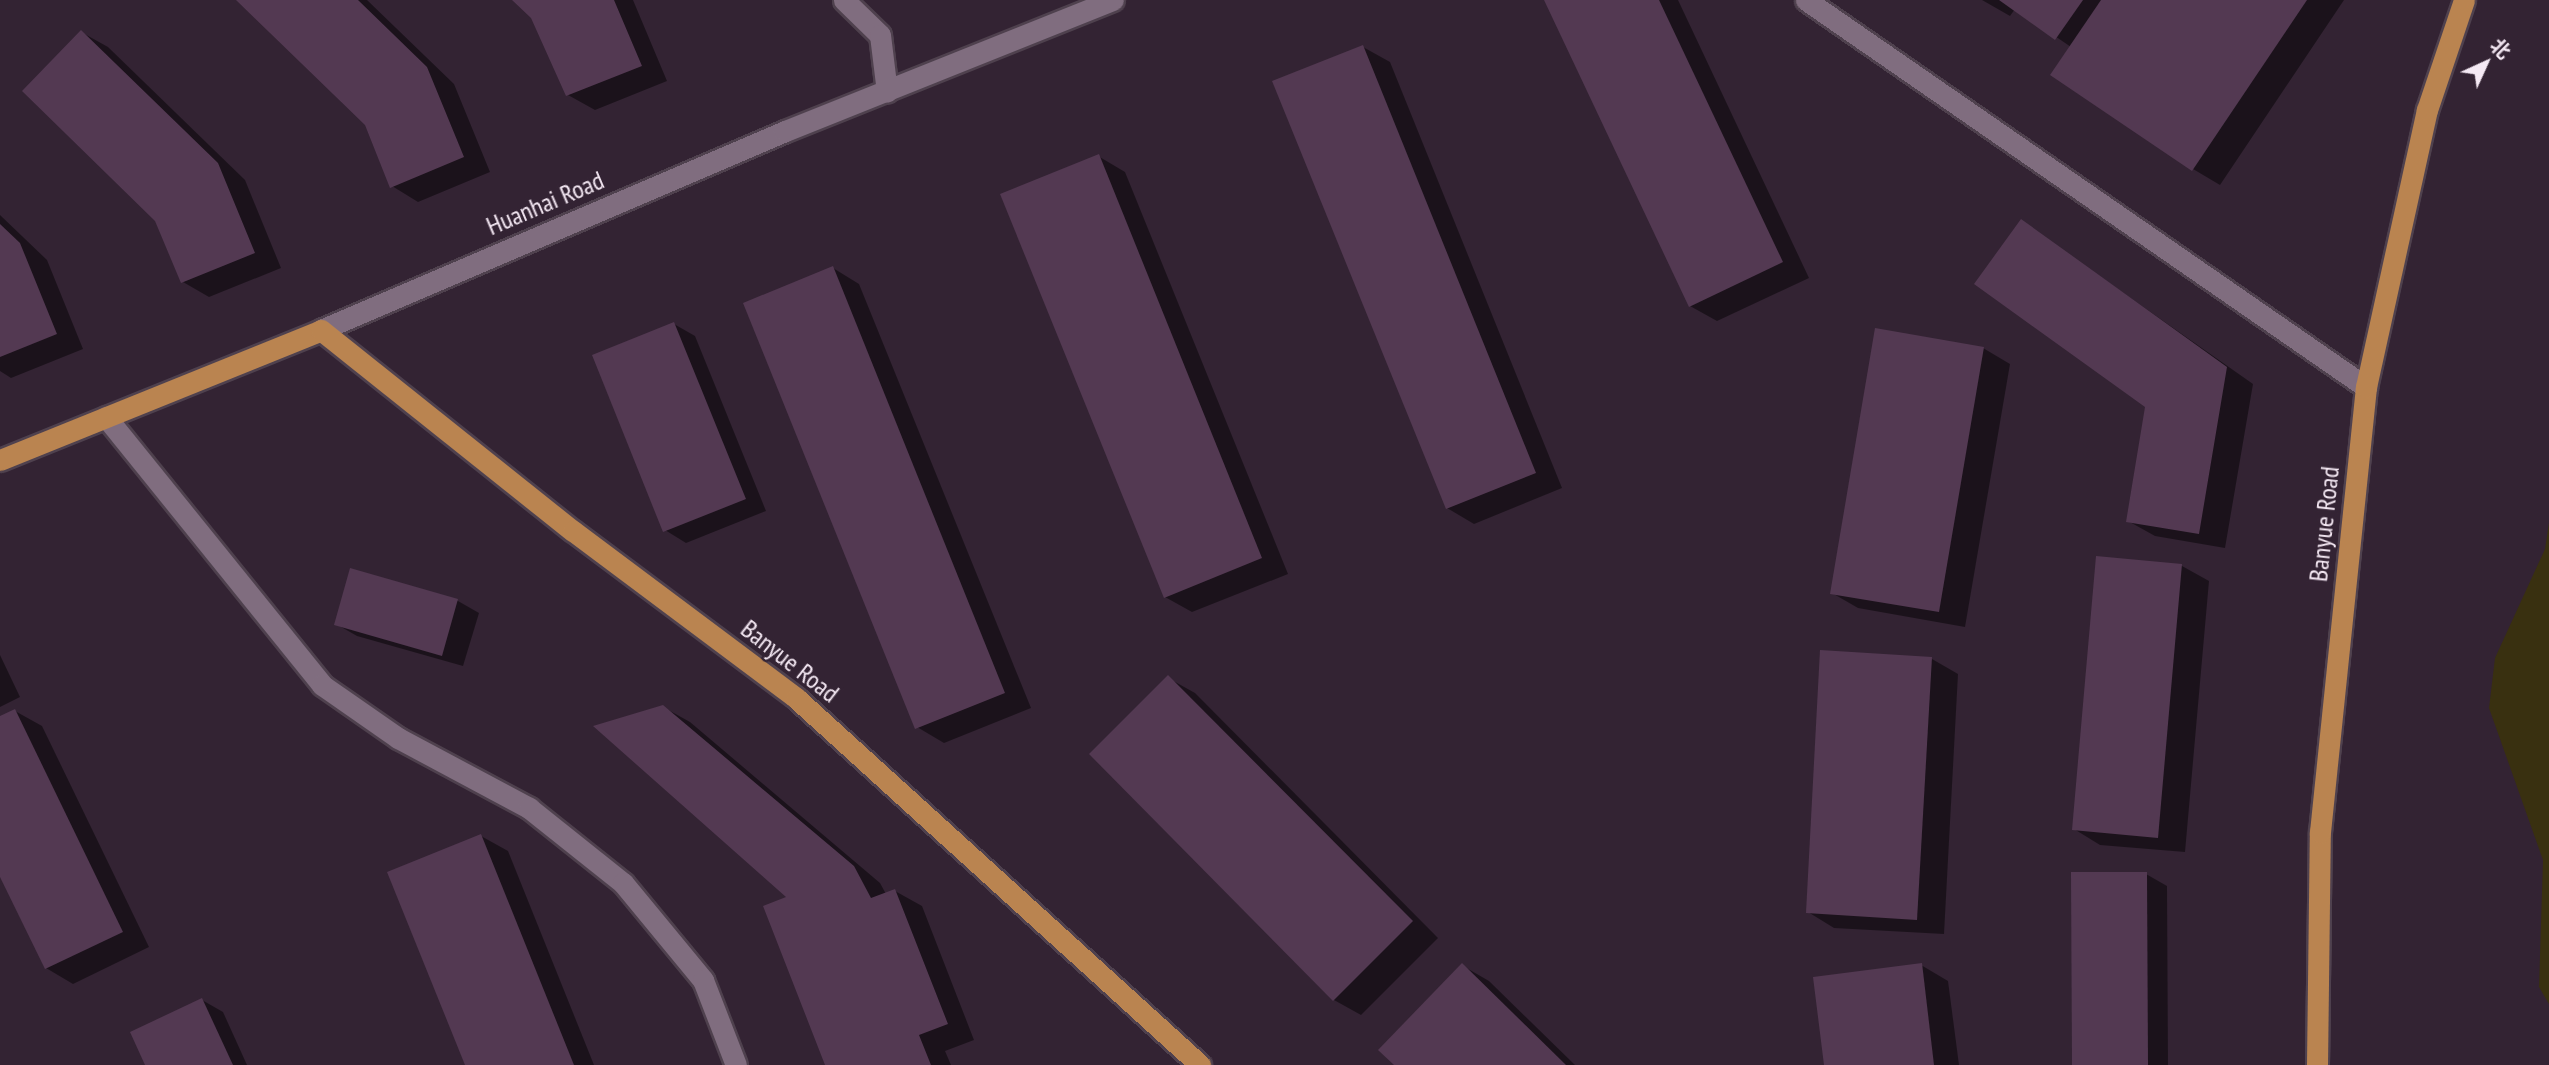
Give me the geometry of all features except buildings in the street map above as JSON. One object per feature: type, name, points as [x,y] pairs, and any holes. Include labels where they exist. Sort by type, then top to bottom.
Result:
[{"type":"main road","name":"Banyue Road","points":[[2317,1065],[2320,832],[2367,387],[2427,110],[2464,0]]},
{"type":"main road","name":"Banyue Road","points":[[321,330],[573,531],[796,698],[1200,1065]]},
{"type":"main road","name":"Huanhai Road","points":[[0,460],[321,330]]},
{"type":"street","points":[[844,0],[880,35],[887,92]]},
{"type":"street","name":"Huanhai Road","points":[[321,330],[1113,0]]},
{"type":"street","points":[[1806,0],[2367,387]]},
{"type":"street","points":[[106,417],[322,685],[398,738],[528,808],[623,883],[703,980],[736,1065]]},
{"type":"sand","points":[[2549,523],[2549,1004],[2539,987],[2543,860],[2489,708],[2495,658],[2545,549]]}]
